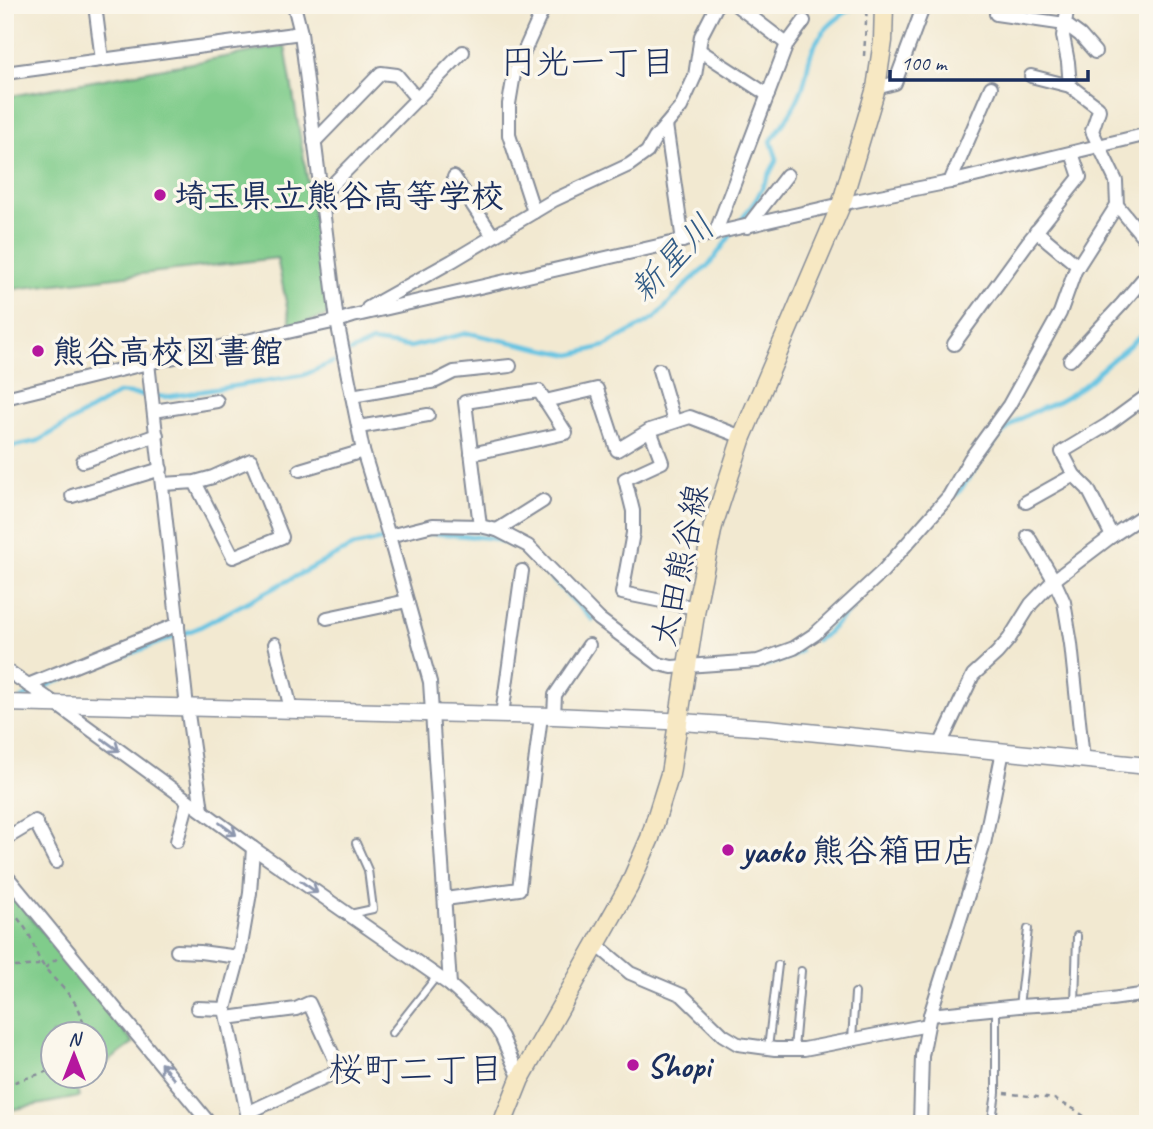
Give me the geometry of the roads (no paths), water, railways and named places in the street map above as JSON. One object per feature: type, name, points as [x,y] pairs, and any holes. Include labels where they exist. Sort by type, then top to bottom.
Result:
[{"type":"main road","name":"太田熊谷線","points":[[502,1124],[520,1079],[629,887],[650,838],[670,774],[696,608],[713,527],[742,437],[841,205],[876,88],[883,41],[884,5]]},
{"type":"street","points":[[95,5],[102,60]]},
{"type":"street","points":[[294,5],[301,33],[337,321],[352,396],[363,450],[430,682],[450,985]]},
{"type":"street","points":[[534,212],[509,135],[509,104],[514,74],[545,5]]},
{"type":"street","points":[[353,316],[554,200],[629,165],[647,152],[681,107],[695,76],[701,36],[717,5]]},
{"type":"street","points":[[736,5],[787,44]]},
{"type":"street","points":[[876,88],[895,83],[924,5]]},
{"type":"street","points":[[1068,5],[1063,36],[1070,86]]},
{"type":"street","points":[[996,14],[1065,24],[1080,35],[1095,52]]},
{"type":"street","points":[[719,233],[787,44],[804,21]]},
{"type":"street","points":[[5,73],[301,33]]},
{"type":"street","points":[[699,50],[768,95]]},
{"type":"street","points":[[321,196],[463,52]]},
{"type":"street","points":[[314,142],[381,73],[397,75],[417,99]]},
{"type":"street","points":[[389,536],[433,525],[496,530],[528,546],[599,619],[659,664],[686,671],[758,661],[794,648],[815,634],[883,571],[949,496],[970,459],[1009,405],[1060,313],[1077,266],[1116,205],[1116,181],[1092,131],[1098,107],[1070,86],[1031,76]]},
{"type":"street","points":[[950,182],[991,87]]},
{"type":"street","points":[[666,125],[683,241]]},
{"type":"street","points":[[5,398],[353,316],[950,182],[1100,147],[1147,133]]},
{"type":"street","points":[[954,344],[1036,231],[1080,177],[1072,153]]},
{"type":"street","points":[[746,227],[787,175]]},
{"type":"street","points":[[454,177],[494,236]]},
{"type":"street","points":[[1116,205],[1148,243]]},
{"type":"street","points":[[1036,231],[1077,266]]},
{"type":"street","points":[[1070,360],[1148,273]]},
{"type":"street","points":[[148,363],[187,707],[202,810]]},
{"type":"street","points":[[352,396],[436,381],[454,372],[510,366]]},
{"type":"street","points":[[659,370],[674,421]]},
{"type":"street","points":[[545,401],[597,389],[617,450],[650,430],[690,417],[742,437]]},
{"type":"street","points":[[471,454],[566,433],[539,391],[465,402],[471,454],[480,527]]},
{"type":"street","points":[[1112,536],[1088,488],[1074,475],[1062,452],[1107,425],[1148,395]]},
{"type":"street","points":[[153,408],[217,401]]},
{"type":"street","points":[[359,427],[428,415]]},
{"type":"street","points":[[650,430],[662,462],[625,479],[633,511],[633,533],[622,593],[696,608]]},
{"type":"street","points":[[83,461],[157,435]]},
{"type":"street","points":[[300,470],[363,450]]},
{"type":"street","points":[[163,484],[195,482],[251,460],[282,537],[233,557],[195,482]]},
{"type":"street","points":[[72,496],[160,469]]},
{"type":"street","points":[[1026,502],[1074,475]]},
{"type":"street","points":[[496,530],[543,501]]},
{"type":"street","points":[[940,746],[973,676],[1009,639],[1031,604],[1054,580],[1148,512]]},
{"type":"street","points":[[1028,536],[1064,602],[1083,759]]},
{"type":"street","points":[[502,715],[522,571]]},
{"type":"street","points":[[327,618],[407,601]]},
{"type":"street","points":[[28,685],[178,624]]},
{"type":"street","points":[[275,644],[291,709]]},
{"type":"street","points":[[445,899],[519,889],[548,716],[555,695],[589,645]]},
{"type":"street","points":[[5,669],[253,848],[450,985],[495,1026],[520,1079]]},
{"type":"street","points":[[13,703],[50,700],[187,707],[678,722],[768,728],[1148,766]]},
{"type":"street","points":[[920,1124],[922,1056],[930,1020],[984,844],[1003,751]]},
{"type":"street","points":[[177,841],[188,801]]},
{"type":"street","points":[[5,839],[35,821],[56,862]]},
{"type":"street","points":[[197,1008],[226,1013],[296,1009],[309,1003],[340,1070],[247,1118],[226,1013],[250,893],[253,848]]},
{"type":"street","points":[[5,874],[208,1121],[193,1124]]},
{"type":"street","points":[[597,945],[630,974],[682,995],[723,1035],[738,1044],[768,1048],[804,1049],[996,1008],[1075,1004],[1148,994]]},
{"type":"street","points":[[177,951],[239,957]]},
{"type":"lane","points":[[348,914],[373,909],[368,870],[356,843]]},
{"type":"lane","points":[[1019,1006],[1028,929]]},
{"type":"lane","points":[[1075,1004],[1077,936]]},
{"type":"lane","points":[[768,1048],[778,965]]},
{"type":"lane","points":[[794,1049],[801,971]]},
{"type":"lane","points":[[392,1033],[437,976]]},
{"type":"lane","points":[[852,1040],[855,993]]},
{"type":"lane","points":[[993,1124],[996,1093],[996,1008]]},
{"type":"waterway","name":"新星川","points":[[738,225],[757,198],[777,159],[771,141],[799,96],[817,40],[835,21],[857,5]]},
{"type":"waterway","name":"新星川","points":[[350,352],[372,342],[410,347],[468,333],[571,355],[605,346],[655,318],[710,264],[733,232]]},
{"type":"waterway","points":[[957,494],[993,444],[1010,426],[1076,391],[1148,330]]},
{"type":"waterway","name":"新星川","points":[[5,448],[38,441],[119,393],[166,397],[304,375],[333,362]]},
{"type":"waterway","points":[[420,534],[491,538],[518,547]]},
{"type":"waterway","points":[[22,698],[53,683],[198,628],[353,546],[386,539]]},
{"type":"waterway","points":[[532,559],[593,620]]},
{"type":"waterway","points":[[816,640],[825,635],[854,606]]},
{"type":"waterway","points":[[715,670],[770,664],[800,651]]},
{"type":"place","name":"埼玉県立熊谷高等学校","points":[[160,195]]},
{"type":"place","name":"熊谷高校図書館","points":[[38,351]]},
{"type":"place","name":"yaoko 熊谷箱田店","points":[[728,850]]},
{"type":"place","name":"Shopi","points":[[633,1065]]},
{"type":"district","name":"円光一丁目","points":[[588,62]]},
{"type":"district","name":"桜町二丁目","points":[[416,1069]]}]
